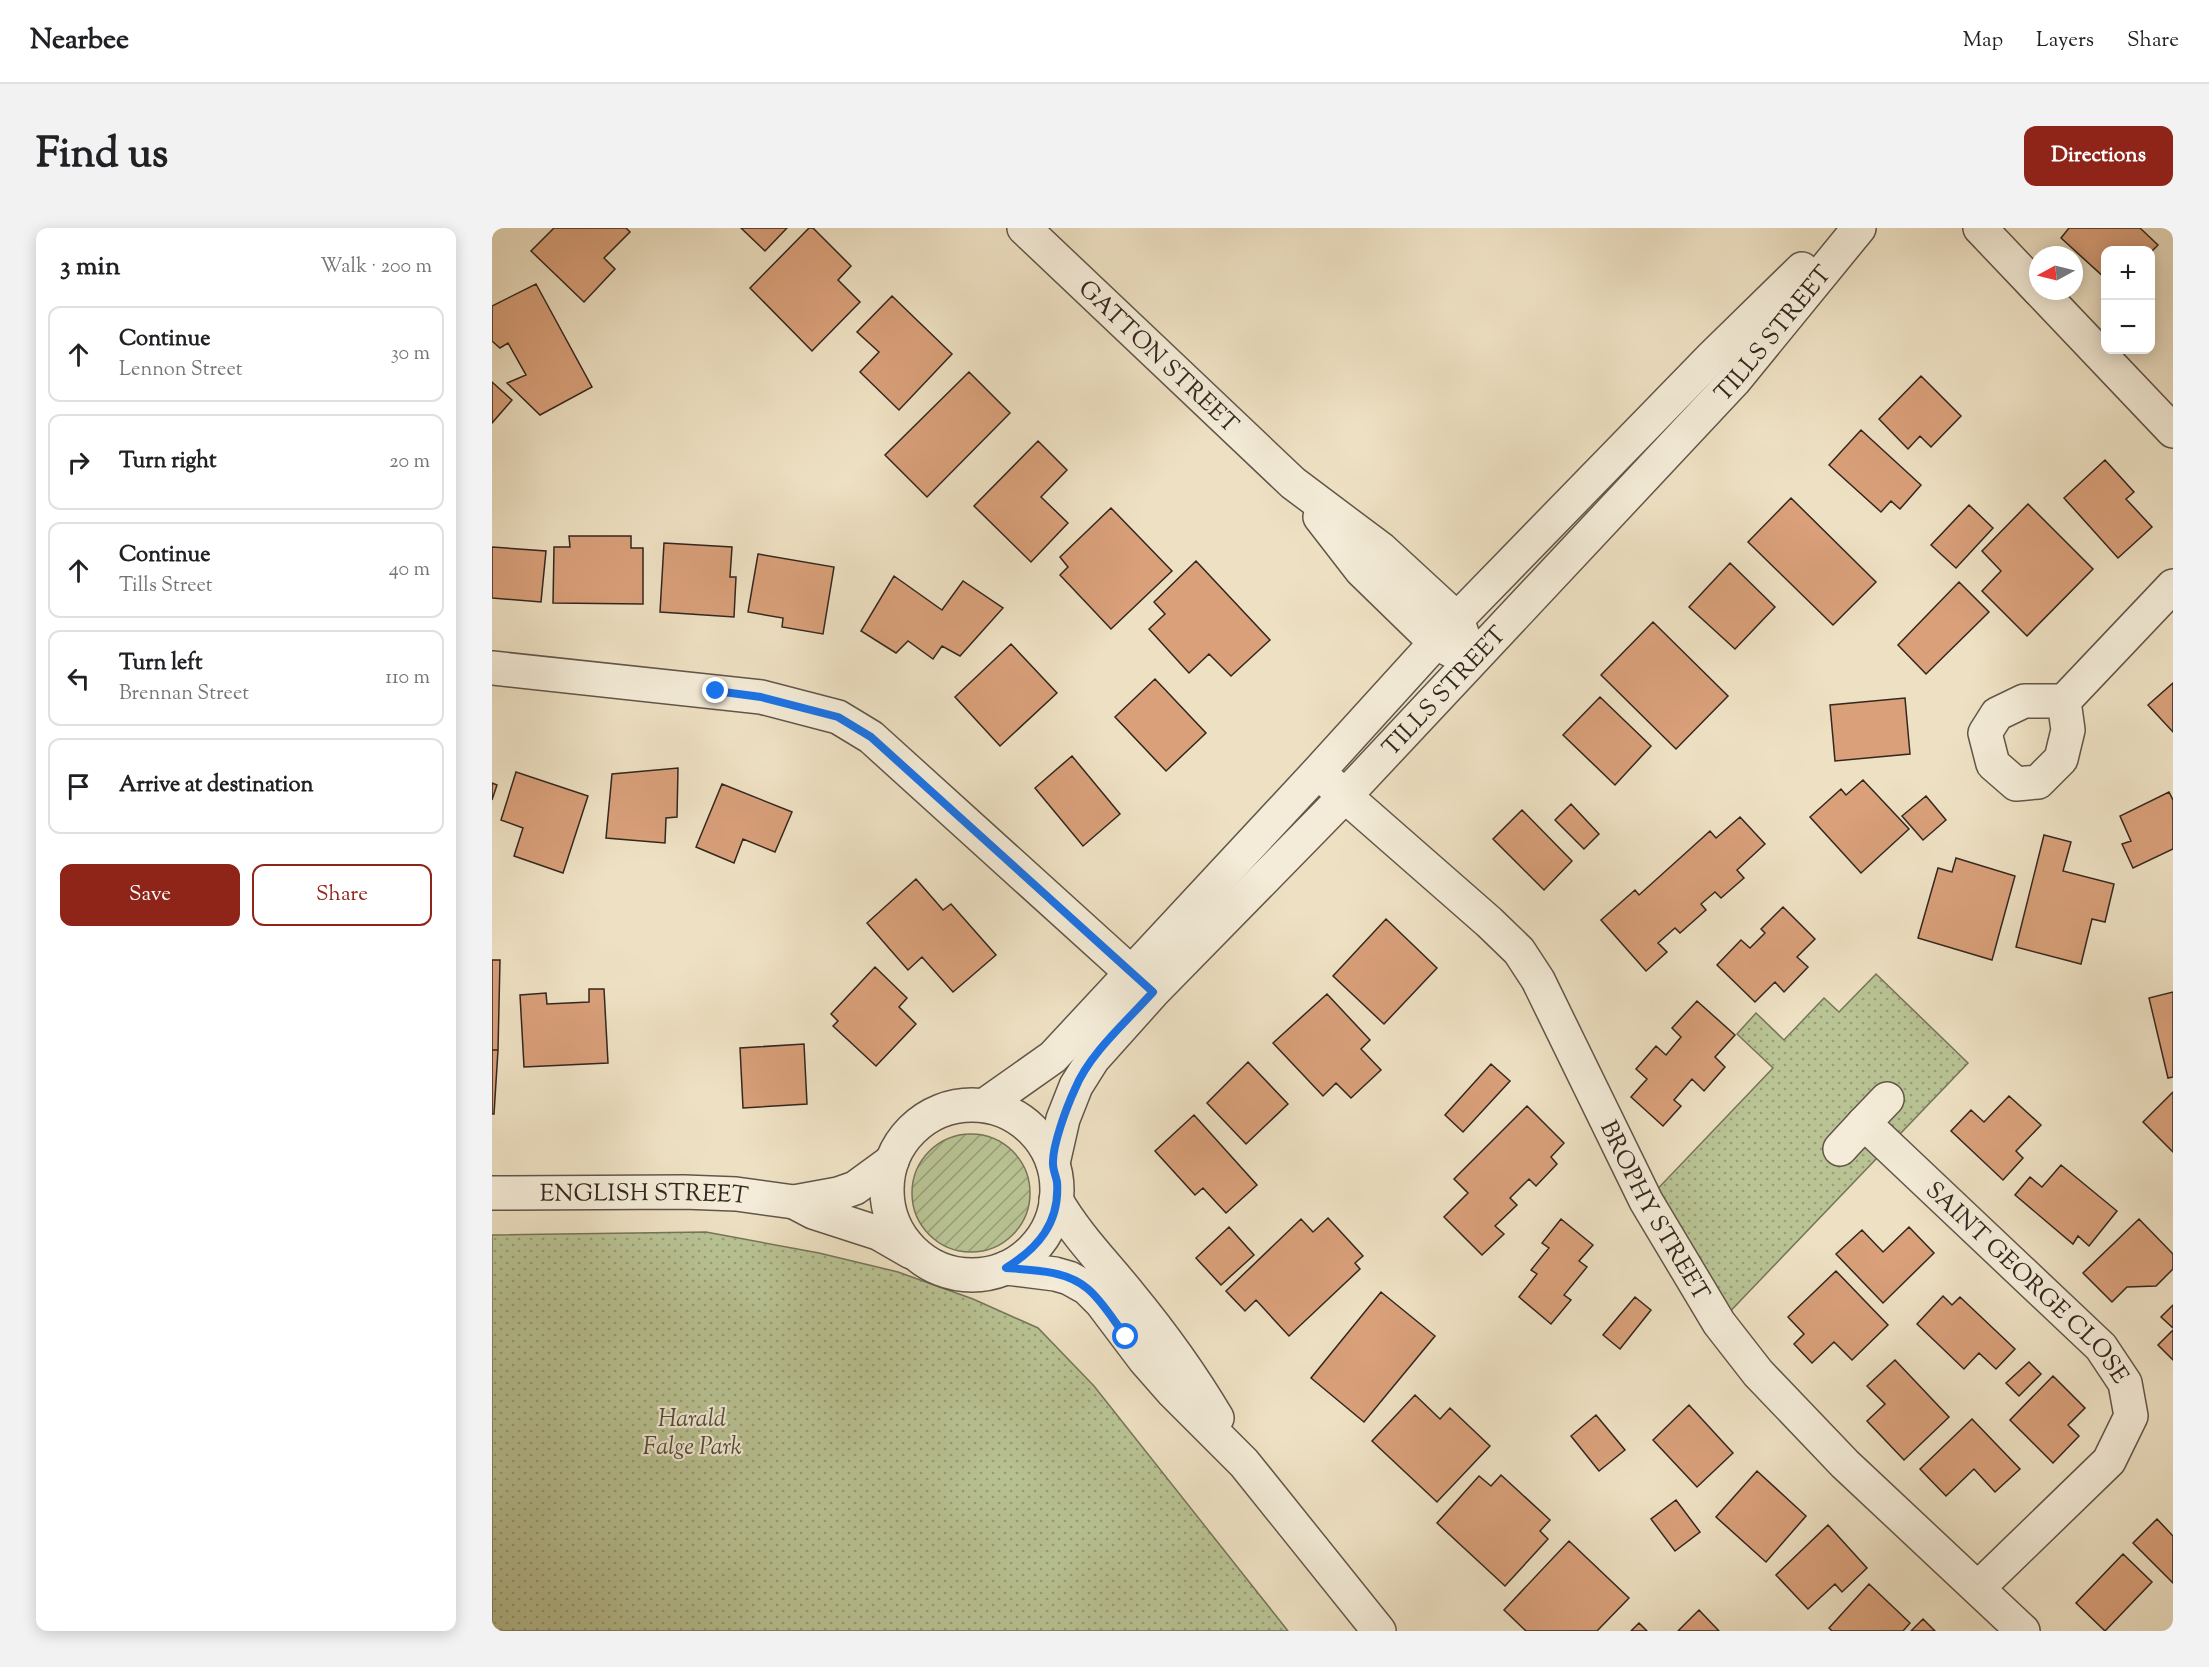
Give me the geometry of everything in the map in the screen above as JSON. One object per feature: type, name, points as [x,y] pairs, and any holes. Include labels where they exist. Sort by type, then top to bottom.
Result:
[{"type":"street","name":"GATTON STREET","points":[[1024,228],[1293,483],[1361,570],[1447,631],[1472,660]]},
{"type":"street","name":"TILLS STREET","points":[[1053,1163],[1063,1119],[1076,1086],[1142,983],[1318,772],[1447,631],[1713,356],[1844,228]]},
{"type":"street","name":"TILLS STREET","points":[[985,1105],[1053,1057],[1142,983],[1345,796],[1734,381],[1859,228]]},
{"type":"street","points":[[1980,228],[2029,279]]},
{"type":"street","points":[[2049,300],[2173,431]]},
{"type":"street","points":[[2064,701],[2173,586]]},
{"type":"street","points":[[492,668],[761,697],[838,717],[871,737],[1142,983]]},
{"type":"street","name":"BROPHY STREET","points":[[1318,772],[1519,951],[1538,980],[1646,1201],[1719,1323],[1758,1373],[1845,1464],[2023,1631]]},
{"type":"street","points":[[1840,1149],[1887,1099]]},
{"type":"street","points":[[961,1105],[985,1105],[1007,1112],[1027,1125],[1042,1142],[1053,1163],[1057,1181],[1051,1222],[1040,1241],[1025,1257],[1006,1268],[988,1274],[968,1276],[950,1272],[932,1265],[915,1254],[899,1235],[890,1211],[887,1186],[892,1161],[902,1140],[918,1123],[939,1111],[961,1105]]},
{"type":"street","name":"SAINT GEORGE CLOSE","points":[[1864,1124],[2101,1347],[2125,1383],[2131,1416],[2109,1461],[1977,1588]]},
{"type":"street","name":"ENGLISH STREET","points":[[492,1193],[684,1192],[736,1194],[794,1202],[838,1194],[855,1188],[892,1161]]},
{"type":"street","points":[[1056,1200],[1075,1230],[1162,1334],[1200,1389],[1244,1463]]},
{"type":"street","name":"ENGLISH STREET","points":[[794,1202],[813,1212],[878,1233],[915,1254]]},
{"type":"street","points":[[1006,1268],[1055,1274],[1069,1278],[1087,1288],[1101,1302],[1126,1337],[1166,1384],[1244,1463],[1379,1631]]},
{"type":"green space","points":[[1876,974],[1968,1063],[1719,1323],[1646,1201],[1773,1068],[1737,1034],[1756,1013],[1784,1040],[1824,998],[1839,1012]]},
{"type":"green space","points":[[971,1134],[993,1139],[1013,1151],[1025,1171],[1030,1193],[1025,1215],[1013,1235],[993,1247],[971,1252],[949,1247],[929,1235],[917,1215],[912,1193],[917,1171],[929,1151],[949,1139]]},
{"type":"green space","name":"Harald Falge Park","points":[[706,1232],[819,1253],[898,1272],[973,1299],[1038,1328],[1094,1386],[1288,1631],[492,1631],[492,1235]]},
{"type":"building","points":[[554,228],[626,228],[630,232],[604,258],[615,269],[584,302],[531,251]]},
{"type":"building","points":[[741,228],[787,228],[765,251]]},
{"type":"building","points":[[809,228],[813,228],[851,266],[838,280],[860,302],[812,351],[750,288]]},
{"type":"building","points":[[2069,228],[2140,228],[2158,245],[2155,248],[2155,246],[2101,246],[2101,274],[2083,258],[2083,246],[2070,246],[2061,238]]},
{"type":"building","points":[[536,284],[592,387],[540,415],[507,383],[526,375],[508,343],[500,348],[492,341],[492,306]]},
{"type":"building","points":[[892,296],[952,354],[899,410],[860,372],[879,352],[857,332]]},
{"type":"building","points":[[969,372],[1010,413],[927,497],[885,455]]},
{"type":"building","points":[[1921,376],[1961,416],[1931,447],[1920,436],[1908,449],[1879,419]]},
{"type":"building","points":[[492,382],[512,400],[492,423]]},
{"type":"building","points":[[1861,430],[1921,485],[1900,509],[1891,501],[1881,512],[1829,465]]},
{"type":"building","points":[[1038,441],[1067,470],[1041,497],[1068,523],[1031,562],[974,506]]},
{"type":"building","points":[[2105,460],[2134,492],[2126,499],[2152,527],[2118,558],[2064,498]]},
{"type":"building","points":[[1791,498],[1876,582],[1833,625],[1748,542]]},
{"type":"building","points":[[2028,504],[2093,569],[2027,636],[1982,591],[2001,571],[1982,551]]},
{"type":"building","points":[[1969,505],[1993,528],[1956,568],[1931,545]]},
{"type":"building","points":[[1111,508],[1172,571],[1111,629],[1060,575],[1068,567],[1060,557]]},
{"type":"building","points":[[569,536],[631,536],[631,548],[643,548],[643,604],[553,603],[554,547],[570,547]]},
{"type":"building","points":[[664,543],[732,547],[730,577],[736,577],[734,617],[660,612]]},
{"type":"building","points":[[492,547],[546,551],[541,602],[492,598]]},
{"type":"building","points":[[758,554],[834,567],[823,634],[782,627],[783,618],[748,612]]},
{"type":"building","points":[[1196,561],[1270,640],[1231,676],[1209,654],[1189,673],[1149,629],[1165,614],[1154,602]]},
{"type":"building","points":[[1730,563],[1775,607],[1735,649],[1689,607]]},
{"type":"building","points":[[894,576],[942,610],[963,581],[1003,608],[960,656],[942,646],[933,659],[908,641],[896,653],[861,631]]},
{"type":"building","points":[[1959,582],[1989,612],[1926,674],[1898,645]]},
{"type":"building","points":[[1653,622],[1728,696],[1676,749],[1601,675]]},
{"type":"building","points":[[1011,644],[1057,693],[1000,746],[955,697]]},
{"type":"building","points":[[1155,679],[1206,733],[1166,771],[1115,717]]},
{"type":"building","points":[[2173,683],[2173,732],[2148,705]]},
{"type":"building","points":[[1600,697],[1651,746],[1615,785],[1563,735]]},
{"type":"building","points":[[1905,698],[1910,754],[1835,761],[1830,705]]},
{"type":"building","points":[[1072,756],[1120,814],[1083,846],[1035,788]]},
{"type":"building","points":[[678,768],[677,817],[666,818],[665,843],[606,838],[612,774]]},
{"type":"building","points":[[516,772],[588,796],[563,873],[514,856],[523,828],[501,820]]},
{"type":"building","points":[[1863,780],[1909,829],[1861,873],[1810,817],[1841,789],[1846,795]]},
{"type":"building","points":[[492,783],[497,785],[492,800]]},
{"type":"building","points":[[722,784],[792,812],[775,852],[743,839],[734,863],[696,847]]},
{"type":"building","points":[[2169,792],[2173,800],[2173,849],[2133,868],[2122,844],[2131,841],[2120,816]]},
{"type":"building","points":[[1926,796],[1946,820],[1923,840],[1902,816]]},
{"type":"building","points":[[1571,804],[1599,834],[1584,849],[1555,820]]},
{"type":"building","points":[[1522,810],[1572,861],[1544,890],[1493,839]]},
{"type":"building","points":[[1740,817],[1765,844],[1737,870],[1744,878],[1721,898],[1715,892],[1701,904],[1706,910],[1680,933],[1675,928],[1658,943],[1667,952],[1646,971],[1601,920],[1635,890],[1639,895],[1710,831],[1716,838]]},
{"type":"building","points":[[2044,835],[2071,842],[2063,871],[2114,884],[2105,922],[2092,919],[2081,964],[2016,947]]},
{"type":"building","points":[[1956,858],[2015,876],[1992,960],[1918,938],[1938,868],[1952,872]]},
{"type":"building","points":[[916,879],[943,910],[951,904],[996,955],[953,992],[922,957],[908,970],[867,923]]},
{"type":"building","points":[[1783,907],[1815,939],[1797,957],[1808,967],[1784,992],[1775,982],[1755,1002],[1717,965],[1741,940],[1750,948],[1765,933],[1761,929]]},
{"type":"building","points":[[1386,919],[1437,968],[1384,1024],[1333,976]]},
{"type":"building","points":[[492,960],[500,960],[498,1050],[492,1050]]},
{"type":"building","points":[[875,967],[907,998],[899,1007],[916,1024],[876,1066],[833,1026],[838,1021],[831,1014]]},
{"type":"building","points":[[589,989],[604,989],[608,1063],[524,1067],[520,995],[546,993],[547,1004],[589,1002]]},
{"type":"building","points":[[2173,992],[2173,1077],[2168,1078],[2149,998]]},
{"type":"building","points":[[1327,994],[1370,1040],[1361,1049],[1381,1070],[1351,1098],[1336,1083],[1323,1096],[1273,1043]]},
{"type":"building","points":[[1697,1001],[1735,1035],[1715,1057],[1725,1067],[1704,1091],[1692,1079],[1674,1100],[1681,1106],[1663,1126],[1631,1097],[1647,1079],[1636,1069],[1656,1046],[1666,1055],[1681,1037],[1672,1028]]},
{"type":"building","points":[[804,1044],[807,1104],[743,1108],[740,1048]]},
{"type":"building","points":[[492,1050],[498,1050],[494,1114],[492,1114]]},
{"type":"building","points":[[1248,1062],[1288,1104],[1246,1144],[1207,1103]]},
{"type":"building","points":[[1491,1064],[1510,1081],[1463,1132],[1445,1115]]},
{"type":"building","points":[[2173,1092],[2173,1152],[2143,1122]]},
{"type":"building","points":[[2009,1096],[2041,1125],[2016,1151],[2023,1158],[2003,1180],[1951,1131],[1971,1110],[1984,1122]]},
{"type":"building","points":[[1527,1106],[1564,1143],[1551,1157],[1557,1164],[1536,1186],[1529,1179],[1510,1198],[1517,1205],[1495,1226],[1504,1234],[1482,1255],[1444,1217],[1468,1193],[1454,1179]]},
{"type":"building","points":[[1194,1115],[1257,1185],[1226,1213],[1203,1188],[1195,1195],[1155,1151]]},
{"type":"building","points":[[2061,1165],[2117,1211],[2089,1246],[2078,1236],[2073,1244],[2015,1195],[2030,1177],[2042,1187]]},
{"type":"building","points":[[1328,1218],[1363,1256],[1355,1263],[1360,1269],[1289,1336],[1256,1300],[1245,1311],[1226,1291],[1301,1219],[1313,1232]]},
{"type":"building","points":[[1561,1219],[1593,1245],[1579,1261],[1587,1267],[1564,1295],[1571,1300],[1551,1324],[1519,1297],[1537,1274],[1531,1270],[1549,1248],[1542,1243]]},
{"type":"building","points":[[2139,1219],[2173,1254],[2173,1269],[2156,1286],[2127,1287],[2112,1302],[2083,1273]]},
{"type":"building","points":[[1229,1227],[1254,1255],[1221,1285],[1196,1258]]},
{"type":"building","points":[[1909,1227],[1934,1253],[1883,1303],[1836,1254],[1862,1230],[1883,1252]]},
{"type":"building","points":[[1836,1271],[1888,1325],[1852,1360],[1834,1342],[1812,1363],[1794,1344],[1804,1334],[1788,1317]]},
{"type":"building","points":[[1381,1292],[1435,1336],[1364,1422],[1311,1378]]},
{"type":"building","points":[[1943,1296],[1952,1305],[1960,1297],[2015,1349],[1996,1369],[1979,1353],[1964,1369],[1917,1324]]},
{"type":"building","points":[[1635,1297],[1651,1310],[1620,1349],[1603,1335]]},
{"type":"building","points":[[2173,1305],[2173,1328],[2161,1317]]},
{"type":"building","points":[[2173,1330],[2173,1360],[2158,1345]]},
{"type":"building","points":[[1895,1360],[1949,1417],[1904,1460],[1867,1421],[1885,1404],[1867,1386]]},
{"type":"building","points":[[2029,1362],[2041,1374],[2019,1396],[2006,1383]]},
{"type":"building","points":[[2053,1376],[2085,1408],[2068,1425],[2079,1436],[2053,1463],[2010,1420]]},
{"type":"building","points":[[1415,1395],[1440,1419],[1450,1408],[1490,1446],[1437,1502],[1372,1441]]},
{"type":"building","points":[[1689,1405],[1733,1453],[1697,1487],[1653,1440]]},
{"type":"building","points":[[1596,1415],[1625,1450],[1599,1471],[1571,1436]]},
{"type":"building","points":[[1972,1419],[2020,1469],[1995,1492],[1974,1469],[1946,1496],[1920,1469]]},
{"type":"building","points":[[1757,1471],[1806,1516],[1766,1562],[1716,1517]]},
{"type":"building","points":[[1501,1475],[1550,1520],[1540,1531],[1548,1539],[1505,1586],[1437,1523],[1479,1476],[1491,1486]]},
{"type":"building","points":[[1676,1500],[1700,1532],[1675,1551],[1651,1519]]},
{"type":"building","points":[[2157,1519],[2173,1536],[2173,1583],[2133,1543]]},
{"type":"building","points":[[1828,1525],[1867,1568],[1842,1592],[1835,1584],[1808,1609],[1776,1575]]},
{"type":"building","points":[[1569,1541],[1629,1598],[1597,1631],[1526,1631],[1504,1610]]},
{"type":"building","points":[[2123,1554],[2152,1582],[2105,1631],[2076,1603]]},
{"type":"building","points":[[1869,1584],[1910,1623],[1903,1631],[1832,1631],[1829,1628]]},
{"type":"building","points":[[1699,1610],[1719,1631],[1678,1631]]},
{"type":"building","points":[[1923,1619],[1935,1631],[1911,1631]]},
{"type":"building","points":[[1639,1623],[1647,1631],[1631,1631]]},
{"type":"route","points":[[716,691],[761,697],[801,706],[838,717],[871,737],[1153,992],[1093,1059],[1076,1086],[1063,1119],[1053,1163],[1057,1181],[1051,1222],[1040,1241],[1025,1257],[1006,1268],[1055,1274],[1069,1278],[1087,1288],[1101,1302],[1126,1337]]}]
